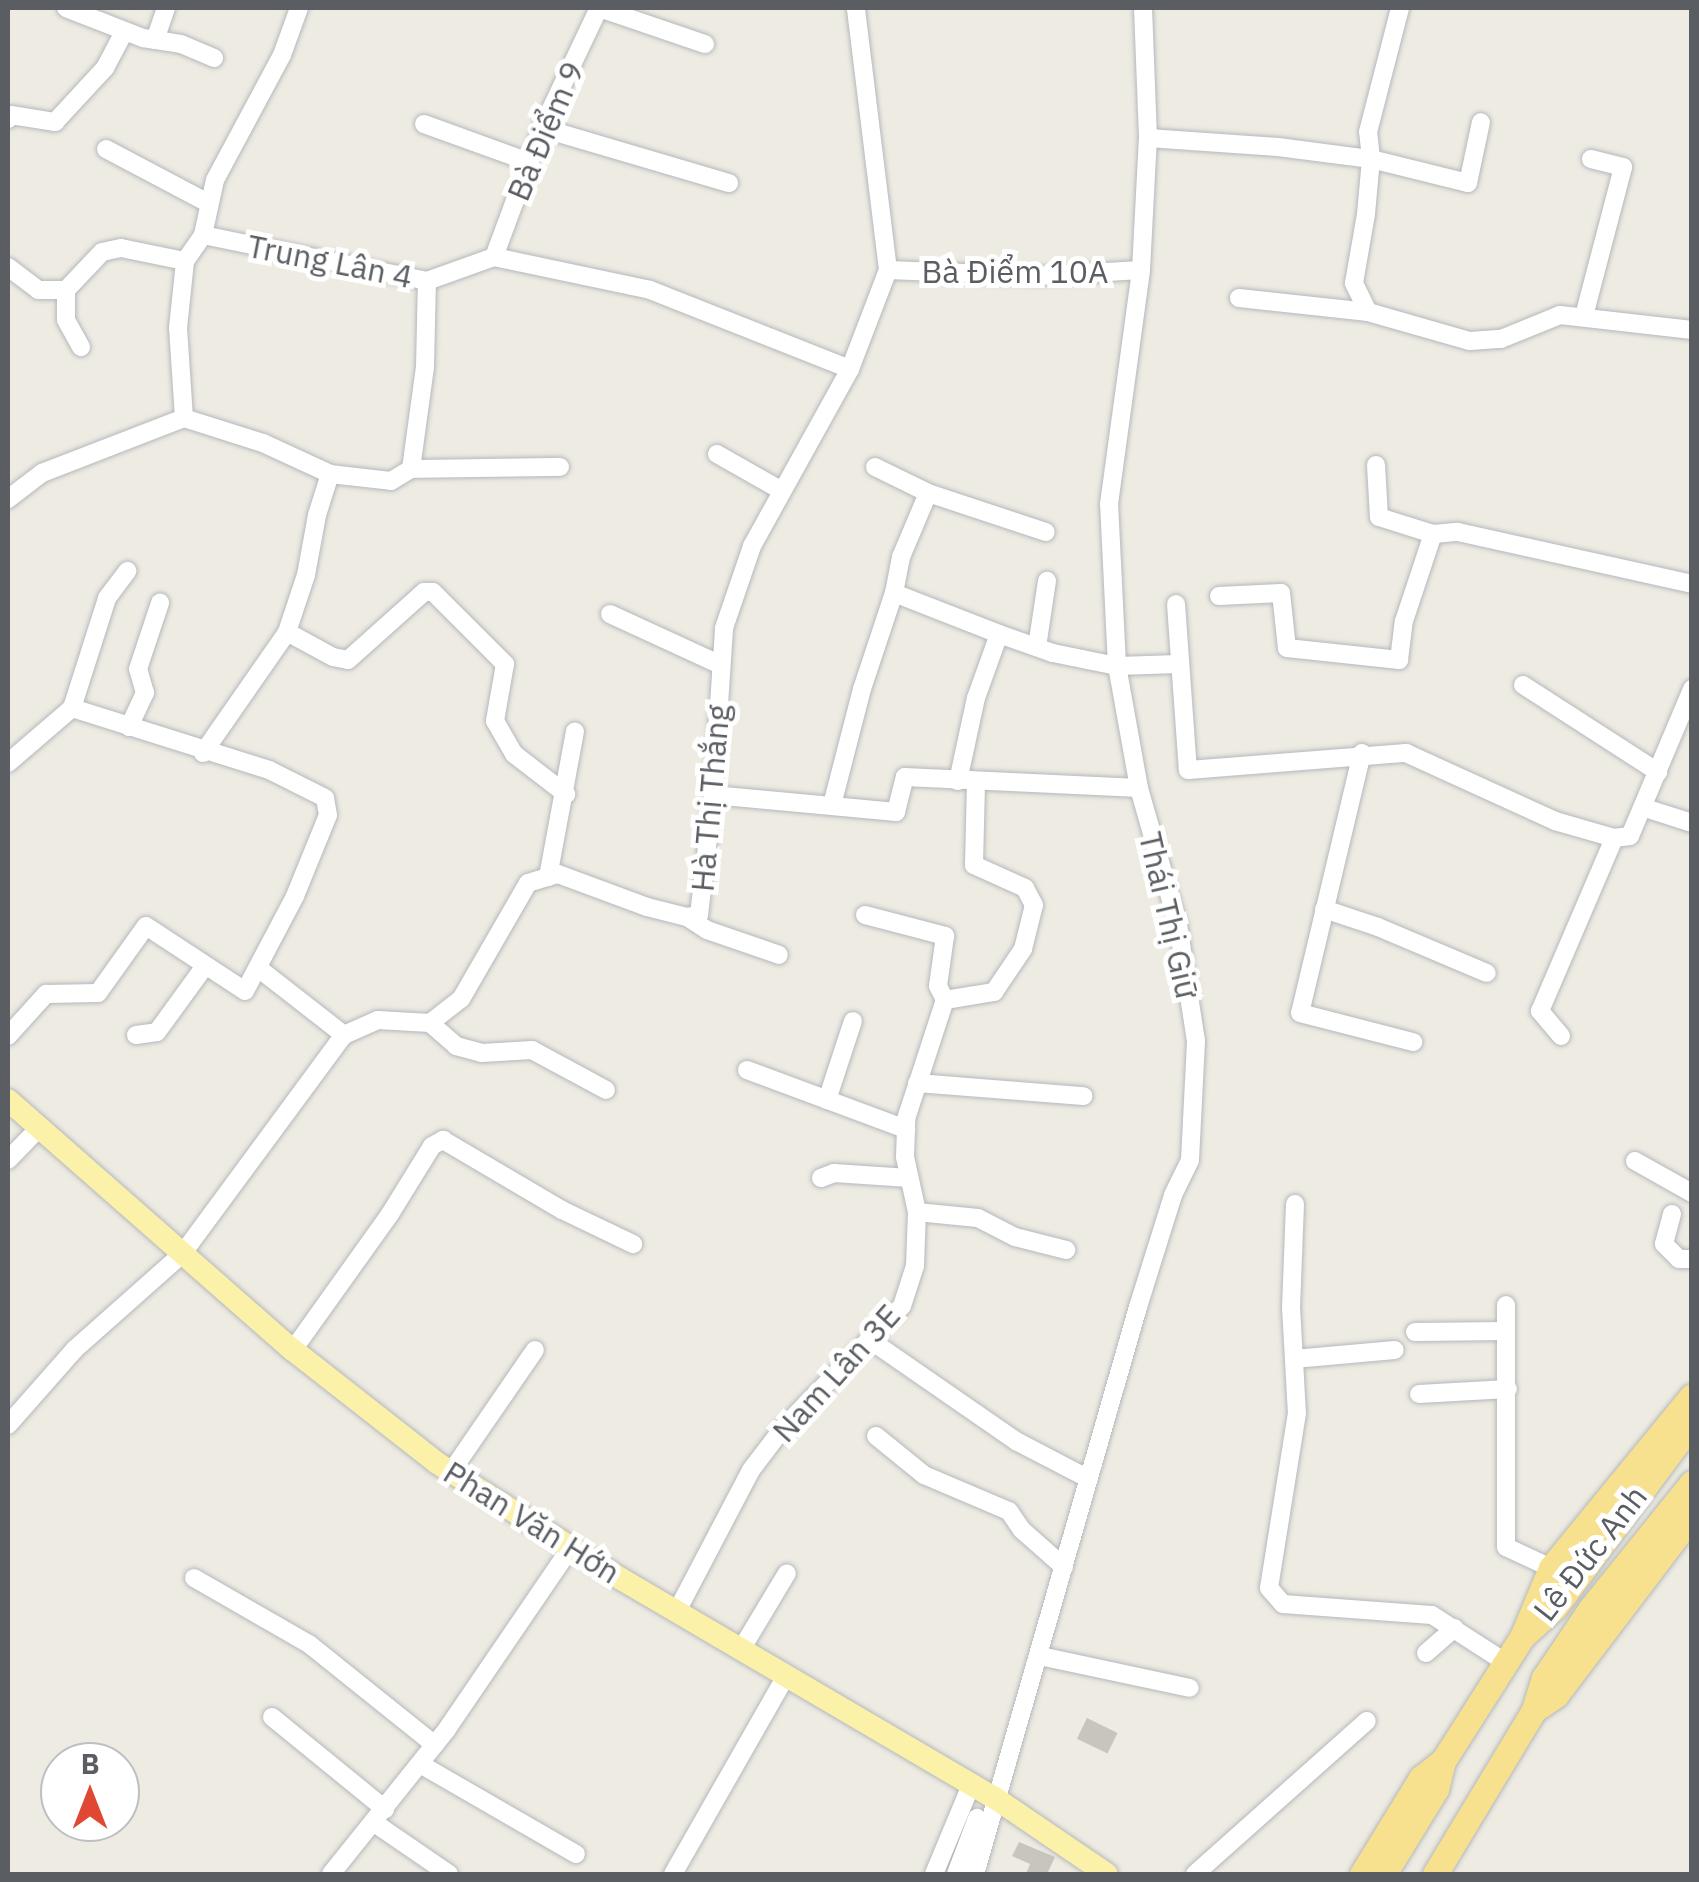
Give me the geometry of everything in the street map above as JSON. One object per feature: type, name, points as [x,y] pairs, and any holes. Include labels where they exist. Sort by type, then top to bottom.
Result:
[{"type":"highway","name":"Lê Đức Anh","points":[[1522,1637],[1552,1568],[1692,1396]]},
{"type":"highway","name":"Lê Đức Anh","points":[[1522,1637],[1556,1607],[1692,1423]]},
{"type":"highway","name":"Lê Đức Anh","points":[[1435,1874],[1534,1710],[1544,1678],[1591,1608],[1692,1483]]},
{"type":"highway","name":"Lê Đức Anh","points":[[1534,1710],[1556,1695],[1692,1516]]},
{"type":"highway","points":[[1384,1874],[1436,1788],[1443,1761],[1522,1637]]},
{"type":"highway","points":[[1362,1874],[1421,1778],[1443,1761]]},
{"type":"main road","name":"Phan Văn Hớn","points":[[8,1100],[294,1350],[452,1472],[677,1611],[995,1798],[1107,1874]]},
{"type":"street","points":[[66,8],[124,32],[181,44],[214,58]]},
{"type":"street","points":[[155,40],[166,8]]},
{"type":"street","points":[[203,236],[215,180],[282,55],[299,8]]},
{"type":"street","points":[[599,8],[705,44]]},
{"type":"street","name":"Bà Điểm 9","points":[[494,257],[542,128],[599,8]]},
{"type":"street","name":"Hà Thị Thắng","points":[[548,877],[558,874],[647,908],[699,916],[713,794],[724,628],[752,546],[850,369],[888,270],[856,8]]},
{"type":"street","name":"Thái Thị Giữ","points":[[975,1874],[1164,1225],[1190,1160],[1196,1041],[1178,925],[1139,788],[1118,666],[1109,504],[1141,270],[1148,138],[1143,8]]},
{"type":"street","points":[[1368,312],[1354,284],[1371,159],[1368,132],[1400,8]]},
{"type":"street","points":[[8,119],[11,114],[55,122],[105,68],[124,32]]},
{"type":"street","points":[[1148,138],[1278,146],[1371,159],[1468,183],[1481,122]]},
{"type":"street","points":[[424,124],[529,162]]},
{"type":"street","points":[[542,128],[729,183]]},
{"type":"street","points":[[106,149],[208,203]]},
{"type":"street","points":[[1584,316],[1623,168],[1591,159]]},
{"type":"street","name":"Trung Lân 4","points":[[184,261],[203,236],[427,281],[494,257]]},
{"type":"street","points":[[81,346],[66,320],[66,290],[102,252],[121,248],[184,261],[178,328],[184,418]]},
{"type":"street","points":[[494,257],[650,290],[850,369]]},
{"type":"street","points":[[8,267],[38,290],[66,290]]},
{"type":"street","name":"Bà Điểm 10A","points":[[888,270],[1039,276],[1141,270]]},
{"type":"street","points":[[411,470],[425,367],[427,281]]},
{"type":"street","points":[[1240,298],[1368,312],[1470,341],[1501,339],[1560,314],[1692,330]]},
{"type":"street","points":[[8,499],[42,473],[184,418],[263,444],[330,474],[391,481],[411,470],[560,467]]},
{"type":"street","points":[[717,454],[782,491]]},
{"type":"street","points":[[1376,465],[1379,517],[1434,534],[1458,532],[1692,584]]},
{"type":"street","points":[[875,467],[928,493],[1046,532]]},
{"type":"street","points":[[203,753],[286,632],[306,575],[316,515],[330,474]]},
{"type":"street","points":[[832,805],[901,558],[928,493]]},
{"type":"street","points":[[1219,596],[1282,593],[1286,648],[1399,660],[1404,621],[1434,534]]},
{"type":"street","points":[[8,763],[72,708],[107,598],[127,571]]},
{"type":"street","points":[[1037,647],[1047,581]]},
{"type":"street","points":[[286,632],[334,657],[348,660],[424,592],[433,592],[505,664],[494,721],[514,754],[566,794]]},
{"type":"street","points":[[894,593],[1037,647],[1118,666],[1179,664]]},
{"type":"street","points":[[128,726],[145,693],[138,670],[160,603]]},
{"type":"street","points":[[1176,604],[1188,770],[1362,753],[1406,753],[1555,821],[1614,838],[1630,836],[1692,689]]},
{"type":"street","points":[[610,614],[721,665]]},
{"type":"street","points":[[945,1000],[994,992],[1023,949],[1034,906],[1025,888],[974,865],[967,782],[976,698],[999,634]]},
{"type":"street","points":[[1523,685],[1658,772]]},
{"type":"street","points":[[8,1036],[46,994],[98,993],[146,926],[245,990],[328,814],[325,798],[269,770],[203,753],[72,708]]},
{"type":"street","points":[[430,1023],[461,998],[528,883],[548,877],[575,731]]},
{"type":"street","points":[[1362,753],[1300,1013],[1413,1042]]},
{"type":"street","points":[[713,794],[896,812],[905,777],[1139,788]]},
{"type":"street","points":[[1645,808],[1692,823]]},
{"type":"street","points":[[1560,1036],[1540,1011],[1614,838]]},
{"type":"street","points":[[1324,910],[1378,927],[1487,973]]},
{"type":"street","name":"Nam Lân 3E","points":[[677,1611],[751,1470],[783,1428],[902,1306],[915,1266],[917,1212],[906,1129],[945,1000],[938,986],[945,936],[865,915]]},
{"type":"street","points":[[687,917],[707,930],[780,955]]},
{"type":"street","points":[[136,1035],[158,1032],[205,966]]},
{"type":"street","points":[[258,968],[344,1035]]},
{"type":"street","points":[[8,1426],[75,1348],[182,1253],[344,1035],[378,1020],[430,1023],[456,1046],[482,1054],[532,1050],[606,1090]]},
{"type":"street","points":[[826,1100],[853,1020]]},
{"type":"street","points":[[747,1070],[906,1129]]},
{"type":"street","points":[[917,1083],[1082,1096]]},
{"type":"street","points":[[8,1160],[40,1127]]},
{"type":"street","points":[[294,1350],[390,1214],[432,1146],[442,1140],[562,1210],[633,1244]]},
{"type":"street","points":[[1635,1161],[1692,1194]]},
{"type":"street","points":[[820,1178],[834,1172],[910,1178]]},
{"type":"street","points":[[1295,1204],[1296,1413],[1269,1588],[1283,1604],[1432,1615],[1505,1662]]},
{"type":"street","points":[[917,1212],[978,1218],[1015,1237],[1066,1250]]},
{"type":"street","points":[[1672,1214],[1664,1244],[1679,1258],[1692,1259]]},
{"type":"street","points":[[1506,1305],[1506,1547],[1552,1568]]},
{"type":"street","points":[[1414,1332],[1506,1331]]},
{"type":"street","points":[[870,1340],[1016,1442],[1088,1479]]},
{"type":"street","points":[[452,1472],[535,1350]]},
{"type":"street","points":[[1294,1359],[1395,1350]]},
{"type":"street","points":[[1419,1394],[1508,1389]]},
{"type":"street","points":[[876,1436],[924,1475],[1009,1511],[1022,1530],[1064,1567]]},
{"type":"street","points":[[331,1874],[435,1745],[571,1547]]},
{"type":"street","points":[[742,1648],[788,1573]]},
{"type":"street","points":[[194,1578],[308,1644],[435,1745]]},
{"type":"street","points":[[1426,1654],[1455,1628]]},
{"type":"street","points":[[1040,1656],[1190,1688]]},
{"type":"street","points":[[673,1874],[787,1674]]},
{"type":"street","points":[[272,1717],[449,1874]]},
{"type":"street","points":[[1194,1874],[1367,1721]]},
{"type":"street","points":[[420,1764],[576,1854]]},
{"type":"street","points":[[934,1874],[971,1785]]},
{"type":"street","points":[[956,1874],[976,1818]]},
{"type":"building","points":[[1087,1718],[1118,1733],[1107,1754],[1077,1739]]},
{"type":"building","points":[[1019,1842],[1055,1857],[1047,1874],[1026,1874],[1030,1864],[1012,1856]]}]
